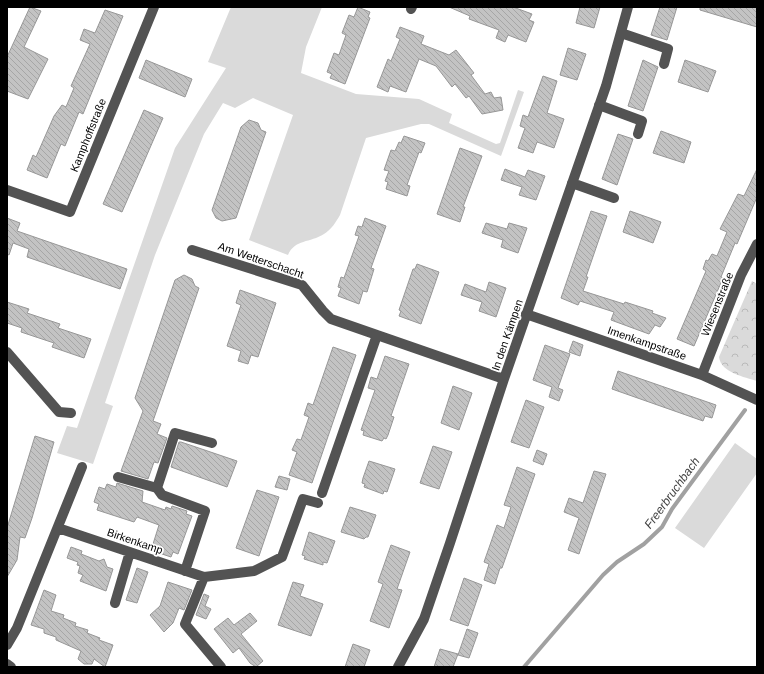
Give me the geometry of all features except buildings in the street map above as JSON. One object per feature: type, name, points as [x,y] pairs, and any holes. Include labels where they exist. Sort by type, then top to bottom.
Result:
[{"type":"street","name":"Kamphoffstraße","points":[[7,190],[70,212],[154,7]]},
{"type":"street","name":"In den Kämpen","points":[[398,667],[424,619],[526,314],[599,105],[628,7]]},
{"type":"street","points":[[621,33],[668,49],[664,64]]},
{"type":"street","points":[[599,105],[642,121],[638,134]]},
{"type":"street","points":[[572,183],[614,198]]},
{"type":"street","name":"Wiesenstraße","points":[[702,375],[741,275],[757,244]]},
{"type":"street","name":"Am Wetterschacht","points":[[192,250],[302,285],[331,319],[504,379]]},
{"type":"street","name":"Imenkampstraße","points":[[526,314],[702,375],[757,400]]},
{"type":"street","points":[[322,493],[377,335]]},
{"type":"street","points":[[7,352],[59,412],[71,413]]},
{"type":"street","points":[[157,488],[175,433],[212,443]]},
{"type":"street","points":[[7,645],[17,628],[82,467]]},
{"type":"street","points":[[118,477],[157,488],[162,495],[205,511],[185,571]]},
{"type":"street","name":"Birkenkamp","points":[[58,528],[204,578],[254,571],[282,557],[303,499],[318,503]]},
{"type":"street","points":[[115,602],[130,552]]},
{"type":"street","points":[[204,578],[185,624],[221,667]]},
{"type":"street","points":[[7,664],[11,667]]},
{"type":"green space","points":[[231,7],[322,7],[306,47],[301,73],[356,94],[419,99],[452,114],[449,123],[496,144],[500,143],[518,90],[524,92],[501,156],[429,124],[421,124],[366,138],[340,215],[335,223],[329,230],[319,237],[295,246],[288,255],[249,240],[293,115],[253,98],[235,108],[223,103],[204,134],[155,255],[105,403],[113,406],[93,464],[57,453],[67,426],[77,428],[175,148],[226,68],[208,62]]},
{"type":"green space","points":[[752,281],[757,284],[757,381],[729,371],[724,367],[719,357]]},
{"type":"green space","points":[[735,443],[757,459],[757,473],[704,548],[675,528]]},
{"type":"waterway","name":"Freerbruchbach","points":[[524,667],[603,575],[617,562],[644,544],[662,527],[672,509],[745,410]]}]
